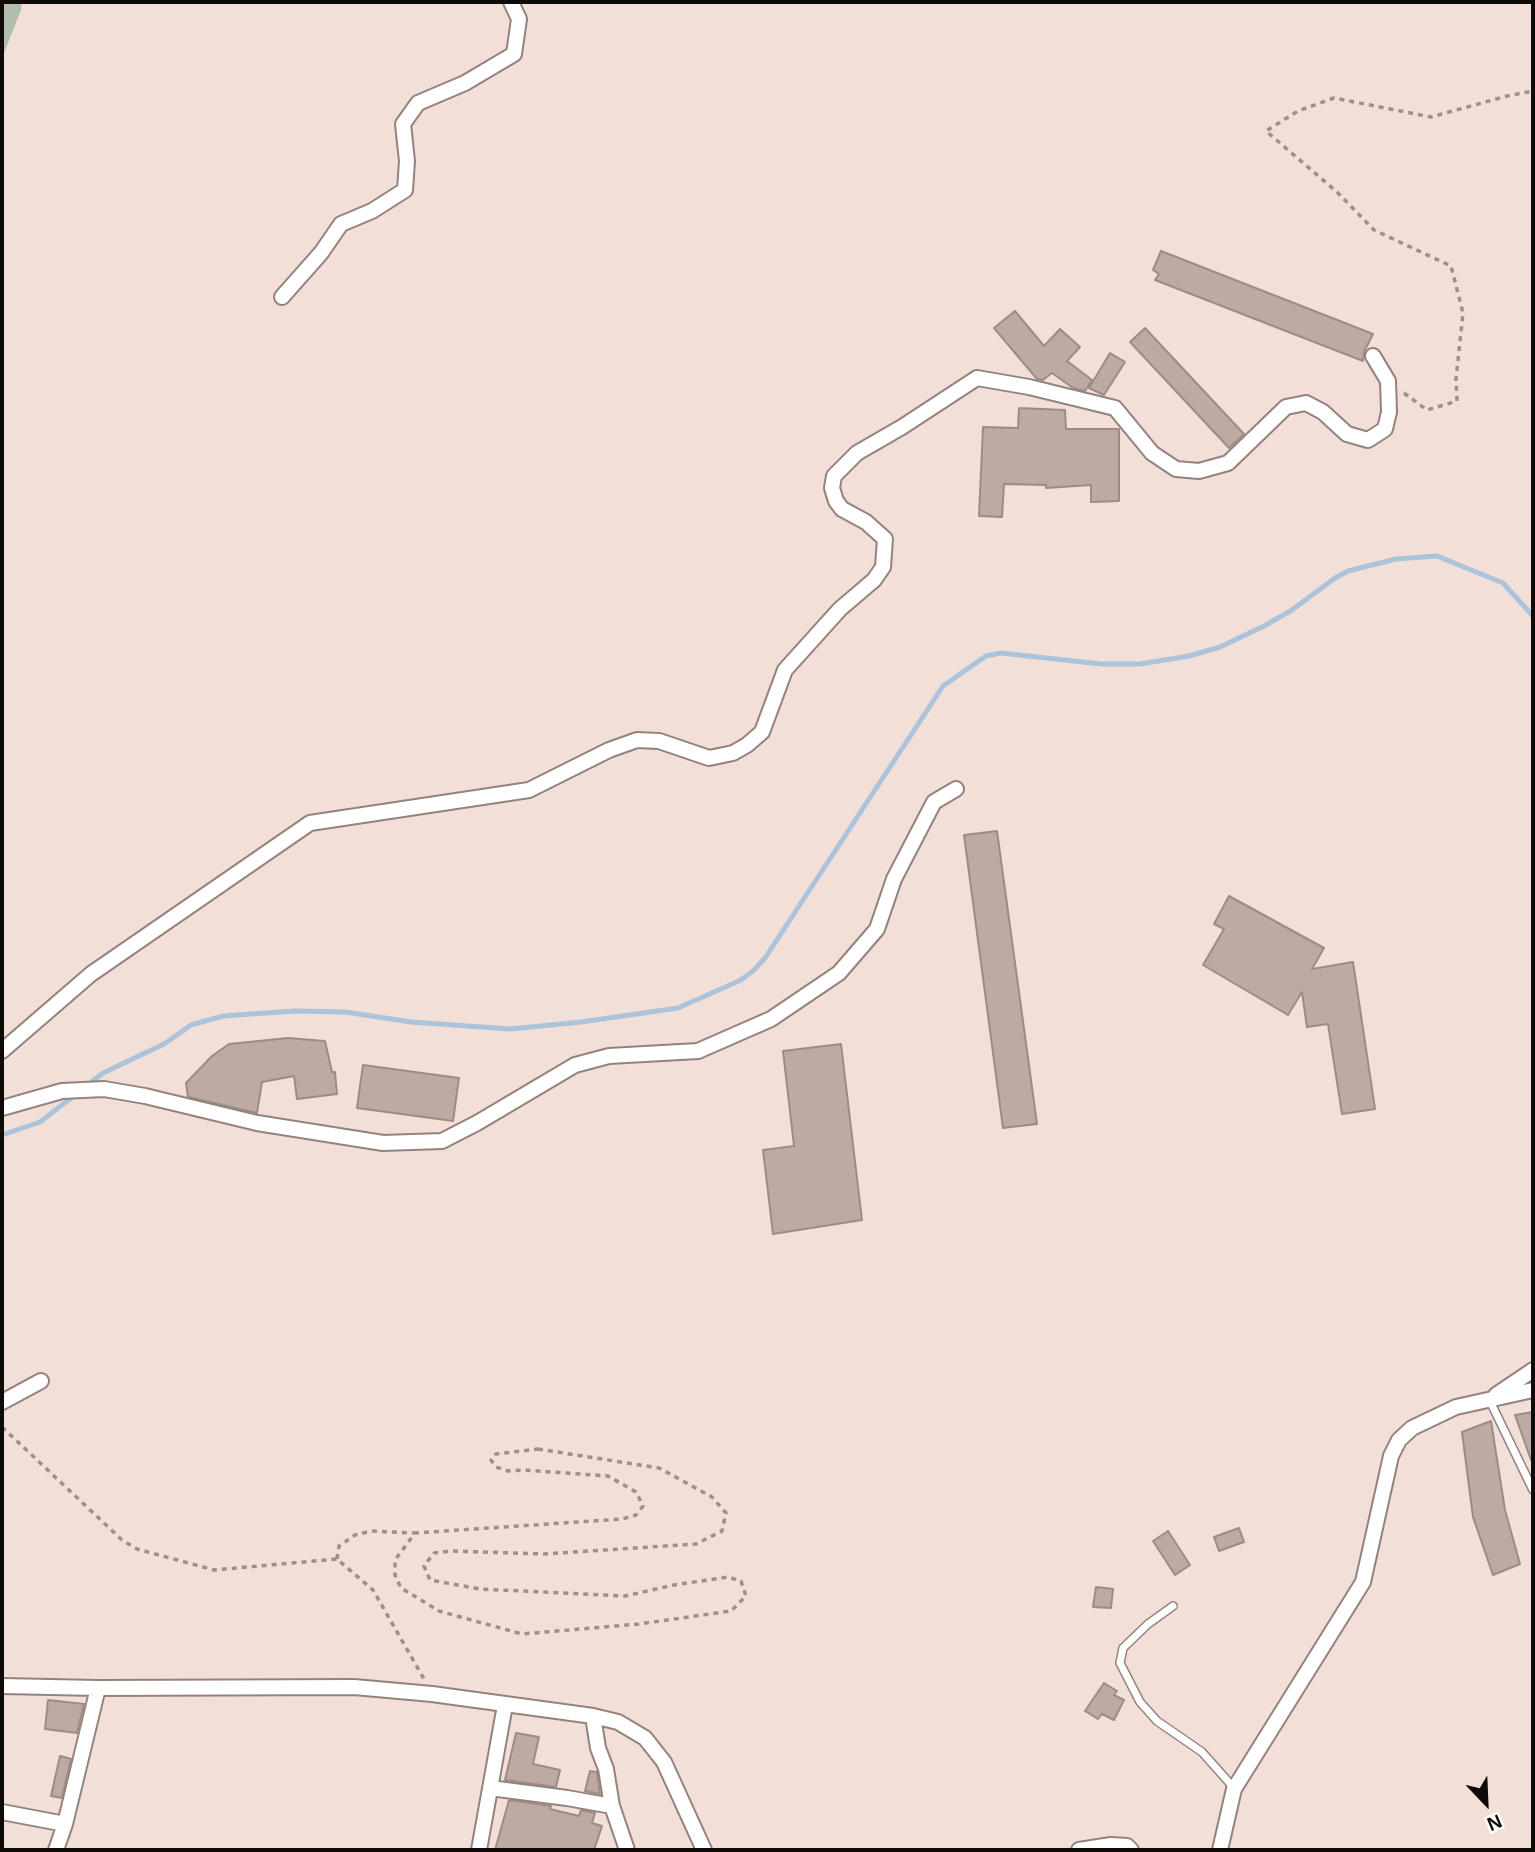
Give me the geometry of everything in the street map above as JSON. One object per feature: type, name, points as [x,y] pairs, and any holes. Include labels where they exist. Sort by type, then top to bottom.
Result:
[{"type":"street","points":[[282,297],[321,253],[341,224],[372,211],[405,190],[407,161],[403,124],[418,103],[465,83],[514,54],[519,19],[511,2]]},
{"type":"street","points":[[2,1051],[91,974],[310,823],[529,790],[609,750],[637,740],[659,741],[709,758],[733,753],[747,745],[762,732],[785,670],[840,609],[874,580],[883,567],[885,539],[866,522],[842,509],[832,488],[834,476],[857,453],[902,428],[977,378],[1029,387],[1115,408],[1152,453],[1176,469],[1199,471],[1228,463],[1286,407],[1307,403],[1323,412],[1347,434],[1368,439],[1385,429],[1389,412],[1388,381],[1373,356]]},
{"type":"street","points":[[2,1108],[62,1091],[104,1089],[257,1123],[383,1143],[442,1141],[575,1065],[609,1056],[698,1051],[771,1019],[839,973],[877,929],[894,879],[934,802],[956,789]]},
{"type":"street","points":[[1489,1399],[1533,1370]]},
{"type":"street","points":[[2,1402],[41,1381]]},
{"type":"street","points":[[1220,1850],[1234,1789],[1363,1582],[1391,1456],[1399,1440],[1412,1428],[1456,1407],[1533,1390]]},
{"type":"street","points":[[2,1686],[354,1687],[432,1694],[593,1716],[618,1722],[646,1738],[664,1762],[704,1850]]},
{"type":"street","points":[[56,1850],[65,1824],[98,1688]]},
{"type":"street","points":[[479,1850],[505,1705]]},
{"type":"street","points":[[593,1716],[612,1807],[627,1850]]},
{"type":"street","points":[[490,1788],[612,1807]]},
{"type":"street","points":[[2,1812],[65,1824]]},
{"type":"street","points":[[1079,1850],[1111,1845],[1127,1846],[1131,1850]]},
{"type":"lane","points":[[1489,1399],[1533,1490]]},
{"type":"lane","points":[[1173,1606],[1148,1624],[1123,1648],[1120,1663],[1140,1702],[1157,1721],[1202,1752],[1234,1789]]},
{"type":"path","points":[[1388,381],[1427,410],[1457,401],[1456,379],[1463,313],[1451,265],[1374,230],[1337,192],[1266,131],[1298,111],[1334,98],[1431,117],[1507,96],[1533,92]]},
{"type":"path","points":[[2,1427],[122,1540],[137,1549],[214,1570],[337,1559],[373,1590],[432,1694]]},
{"type":"path","points":[[337,1559],[339,1546],[355,1535],[372,1531],[415,1533],[622,1519],[636,1515],[643,1506],[636,1492],[608,1476],[524,1470],[508,1472],[496,1467],[491,1460],[496,1454],[538,1449],[659,1468],[712,1497],[726,1513],[722,1531],[696,1544],[544,1554],[451,1551],[434,1553],[424,1566],[430,1580],[480,1589],[625,1596],[728,1577],[741,1581],[746,1595],[731,1611],[639,1624],[522,1634],[439,1611],[401,1588],[395,1575],[395,1560],[415,1533]]},
{"type":"green space","points":[[2,2],[22,2],[2,58]]},
{"type":"building","points":[[1161,251],[1373,334],[1364,352],[1363,361],[1155,280],[1159,274],[1153,270]]},
{"type":"building","points":[[1015,311],[1044,346],[1060,329],[1080,347],[1067,361],[1092,380],[1085,391],[1073,388],[1052,373],[1043,380],[1037,379],[994,328]]},
{"type":"building","points":[[1145,328],[1244,434],[1229,448],[1130,342]]},
{"type":"building","points":[[1110,353],[1125,362],[1104,395],[1089,388]]},
{"type":"building","points":[[1019,408],[1065,410],[1066,429],[1119,429],[1119,501],[1091,502],[1091,485],[1046,488],[1046,485],[1004,484],[1002,517],[979,516],[983,427],[1018,428]]},
{"type":"building","points":[[997,831],[1037,1124],[1003,1128],[964,835]]},
{"type":"building","points":[[1229,896],[1324,948],[1312,969],[1353,962],[1375,1109],[1342,1114],[1328,1024],[1307,1027],[1302,992],[1288,1015],[1203,965],[1224,929],[1214,924]]},
{"type":"building","points":[[288,1038],[325,1041],[332,1072],[335,1072],[337,1094],[297,1099],[294,1076],[262,1082],[257,1113],[188,1097],[186,1083],[212,1056],[229,1044]]},
{"type":"building","points":[[841,1044],[862,1220],[773,1234],[763,1150],[794,1146],[783,1051]]},
{"type":"building","points":[[363,1065],[459,1078],[453,1121],[357,1108]]},
{"type":"building","points":[[1533,1412],[1533,1459],[1531,1460],[1515,1415]]},
{"type":"building","points":[[1491,1421],[1505,1510],[1520,1564],[1493,1575],[1473,1517],[1462,1432]]},
{"type":"building","points":[[1239,1528],[1244,1542],[1219,1551],[1214,1537]]},
{"type":"building","points":[[1168,1531],[1190,1565],[1175,1575],[1153,1541]]},
{"type":"building","points":[[1096,1587],[1113,1589],[1111,1608],[1093,1607]]},
{"type":"building","points":[[1104,1683],[1117,1691],[1114,1695],[1124,1700],[1114,1720],[1102,1714],[1098,1719],[1085,1711]]},
{"type":"building","points":[[48,1700],[84,1704],[77,1733],[45,1729]]},
{"type":"building","points":[[516,1733],[539,1737],[533,1764],[560,1770],[556,1787],[505,1780]]},
{"type":"building","points":[[60,1756],[71,1759],[62,1798],[51,1796]]},
{"type":"building","points":[[590,1771],[597,1772],[600,1794],[585,1791]]},
{"type":"building","points":[[509,1800],[551,1806],[550,1809],[579,1816],[581,1810],[595,1813],[592,1823],[602,1826],[594,1850],[495,1850]]},
{"type":"waterway","points":[[85,1087],[103,1073],[164,1044],[191,1025],[223,1016],[295,1011],[345,1012],[411,1022],[510,1029],[678,1008],[741,980],[765,958],[943,686],[986,656],[1001,653],[1101,664],[1140,664],[1189,656],[1220,647],[1264,626],[1348,571],[1396,559],[1437,556],[1503,583],[1533,616]]},
{"type":"waterway","points":[[2,1135],[40,1122],[75,1095]]}]
